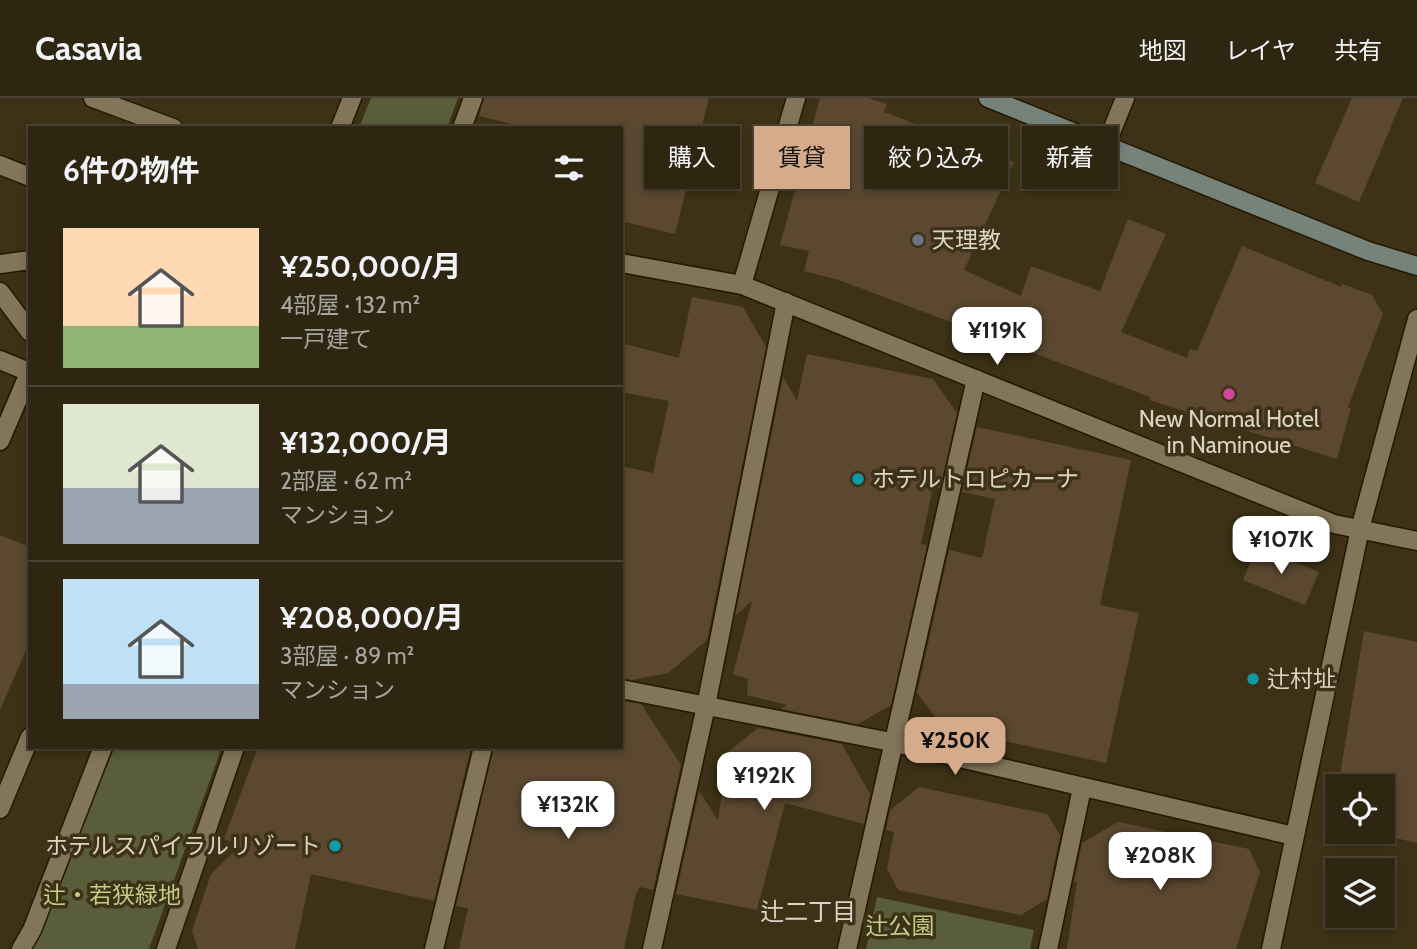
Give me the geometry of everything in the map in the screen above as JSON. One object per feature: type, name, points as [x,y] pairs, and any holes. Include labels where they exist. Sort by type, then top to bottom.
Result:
[{"type":"main road","points":[[988,98],[1058,126]]},
{"type":"main road","points":[[1118,150],[1368,251],[1417,267]]},
{"type":"street","points":[[93,98],[134,121],[162,126]]},
{"type":"street","points":[[341,126],[352,98]]},
{"type":"street","points":[[463,126],[473,98]]},
{"type":"street","points":[[742,285],[796,98]]},
{"type":"street","points":[[1114,126],[1125,98]]},
{"type":"street","points":[[0,165],[28,176]]},
{"type":"street","points":[[0,264],[28,260]]},
{"type":"street","points":[[623,263],[742,285],[1334,524],[1417,541]]},
{"type":"street","points":[[0,292],[28,329]]},
{"type":"street","points":[[652,949],[706,706],[786,302]]},
{"type":"street","points":[[1271,949],[1360,529],[1417,319]]},
{"type":"street","points":[[0,360],[28,371]]},
{"type":"street","points":[[0,441],[28,373]]},
{"type":"street","points":[[847,949],[891,742],[976,379]]},
{"type":"street","points":[[623,689],[891,742],[1294,836]]},
{"type":"street","points":[[0,809],[28,742]]},
{"type":"street","points":[[21,949],[32,930],[102,749]]},
{"type":"street","points":[[166,949],[233,749]]},
{"type":"street","points":[[434,949],[483,749]]},
{"type":"street","points":[[1048,949],[1082,788]]},
{"type":"green space","points":[[371,98],[458,98],[448,126],[360,126]]},
{"type":"green space","name":"辻・若狭緑地","points":[[114,749],[221,749],[149,949],[28,949]]},
{"type":"green space","name":"辻公園","points":[[877,897],[1034,930],[1030,949],[866,949]]},
{"type":"building","points":[[484,98],[709,98],[702,126],[644,126],[644,189],[686,189],[675,234],[623,221],[623,126],[520,126],[479,116]]},
{"type":"building","points":[[820,98],[868,98],[887,104],[884,112],[920,126],[864,126],[864,189],[1002,189],[964,270],[1021,296],[1031,266],[1100,291],[1128,219],[1166,234],[1121,332],[1187,358],[1190,349],[1197,351],[1242,246],[1341,287],[1342,284],[1372,295],[1383,314],[1348,407],[1351,408],[1337,459],[1149,400],[1150,397],[839,280],[804,271],[809,251],[780,245],[795,189],[850,189],[850,126],[812,126]]},
{"type":"building","points":[[1352,98],[1403,98],[1359,202],[1315,183]]},
{"type":"building","points":[[1008,160],[1014,162],[1008,175]]},
{"type":"building","points":[[692,297],[743,307],[766,347],[707,640],[668,673],[632,680],[623,678],[623,466],[653,473],[669,401],[623,392],[623,344],[679,358]]},
{"type":"building","points":[[807,354],[933,379],[957,413],[940,488],[933,487],[921,544],[927,545],[891,705],[858,724],[781,709],[787,705],[747,695],[748,679],[733,674],[752,601],[735,616],[783,377],[797,401]]},
{"type":"building","points":[[977,427],[1131,460],[1100,605],[1139,613],[1106,763],[944,728],[917,693],[949,550],[982,558],[995,499],[962,492]]},
{"type":"building","points":[[0,535],[28,546],[28,646],[0,710]]},
{"type":"building","points":[[1257,546],[1319,572],[1305,605],[1243,580]]},
{"type":"building","points":[[1364,631],[1417,642],[1417,843],[1395,838],[1395,774],[1340,774]]},
{"type":"building","points":[[623,701],[641,704],[681,765],[653,890],[640,887],[636,894],[624,949],[459,949],[468,908],[456,906],[494,749],[623,749]]},
{"type":"building","points":[[758,728],[842,744],[870,794],[864,824],[785,803],[757,910],[676,894],[699,791],[718,820],[728,752]]},
{"type":"building","name":"ホテルスパイラルリゾート","points":[[257,749],[471,749],[434,901],[311,874],[295,949],[198,949],[192,931],[211,874],[240,846],[224,839]]},
{"type":"building","points":[[919,787],[1047,814],[1060,835],[1047,899],[1021,915],[898,890],[887,869],[894,832],[886,830],[890,810]]},
{"type":"building","points":[[1118,822],[1249,849],[1260,872],[1236,949],[1067,949],[1077,881],[1074,883],[1082,843]]},
{"type":"place","name":"天理教","points":[[918,240]]},
{"type":"place","name":"New Normal Hotel in Naminoue","points":[[1229,394]]},
{"type":"place","name":"ホテルトロピカーナ","points":[[858,479]]},
{"type":"place","name":"辻村址","points":[[1253,679]]},
{"type":"place","name":"ホテルスパイラルリゾート","points":[[335,846]]},
{"type":"district","name":"辻二丁目","points":[[808,912]]}]
